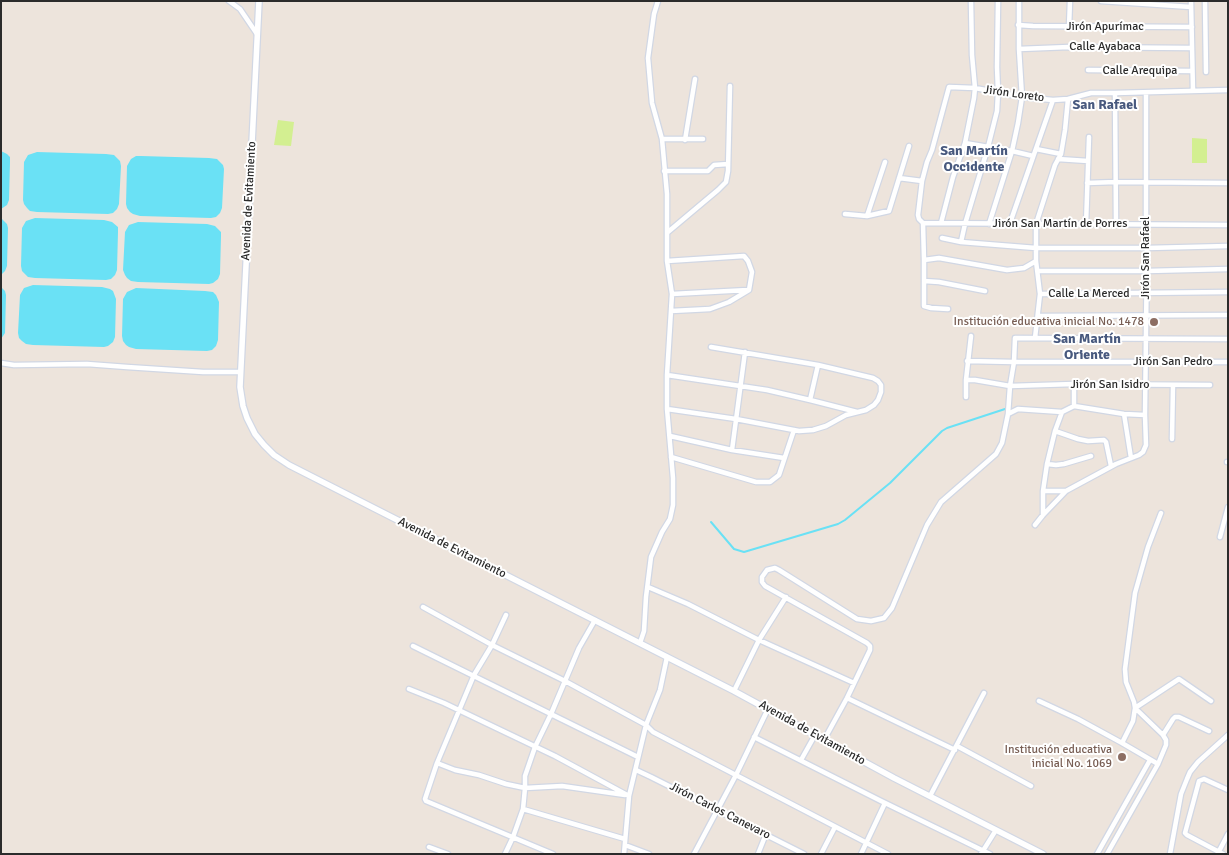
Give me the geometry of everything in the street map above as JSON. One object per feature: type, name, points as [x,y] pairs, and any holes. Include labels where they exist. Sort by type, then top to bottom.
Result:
[{"type":"street","points":[[229,1],[240,9],[257,34]]},
{"type":"street","name":"Avenida de Evitamiento","points":[[259,1],[240,372],[241,396],[247,418],[264,445],[274,455],[289,465],[734,691],[894,778],[1039,853]]},
{"type":"street","points":[[640,643],[644,631],[646,597],[653,553],[672,510],[673,478],[667,409],[672,294],[667,261],[667,194],[662,139],[652,102],[648,58],[654,14],[658,1]]},
{"type":"street","points":[[941,223],[953,177],[965,143],[973,106],[975,88],[970,1]]},
{"type":"street","points":[[961,242],[997,110],[998,1]]},
{"type":"street","points":[[989,224],[1012,150],[1022,97],[1018,25],[1019,1]]},
{"type":"street","points":[[1069,27],[1070,1]]},
{"type":"street","points":[[1101,1],[1191,4],[1192,91]]},
{"type":"street","points":[[1205,1],[1206,72]]},
{"type":"street","name":"Jirón Apurímac","points":[[1018,25],[1192,27]]},
{"type":"street","name":"Calle Ayabaca","points":[[1019,49],[1069,47],[1192,48]]},
{"type":"street","name":"Calle Arequipa","points":[[1088,70],[1192,71]]},
{"type":"street","points":[[684,140],[695,79]]},
{"type":"street","points":[[668,232],[726,182],[730,86]]},
{"type":"street","name":"Jirón Loreto","points":[[922,181],[948,87],[975,88],[1022,97],[1052,100],[1068,99],[1091,93],[1228,90]]},
{"type":"street","points":[[1115,93],[1116,225]]},
{"type":"street","name":"Jirón San Rafael","points":[[1131,458],[1143,452],[1146,445],[1146,93]]},
{"type":"street","points":[[1035,338],[1040,294],[1036,261],[1036,224],[1059,156],[1065,130],[1068,99]]},
{"type":"street","points":[[1010,223],[1052,100]]},
{"type":"street","points":[[1086,225],[1089,137]]},
{"type":"street","points":[[662,139],[703,139]]},
{"type":"street","points":[[965,143],[1012,150],[1033,156]]},
{"type":"street","points":[[845,214],[867,216],[889,211],[909,146]]},
{"type":"street","points":[[1036,149],[1059,156],[1088,161]]},
{"type":"street","points":[[867,216],[885,162]]},
{"type":"street","points":[[664,171],[708,171],[711,166],[728,164]]},
{"type":"street","points":[[900,178],[922,181],[918,215],[919,220],[923,223],[924,306],[948,309]]},
{"type":"street","points":[[1087,183],[1228,183]]},
{"type":"street","name":"Jirón San Martín de Porres","points":[[923,223],[1228,225]]},
{"type":"street","points":[[942,238],[961,242],[1036,248],[1228,246]]},
{"type":"street","points":[[667,261],[744,256],[752,272],[749,290],[729,302],[710,309],[671,311]]},
{"type":"street","points":[[924,260],[938,258],[1007,270],[1024,268],[1036,261]]},
{"type":"street","points":[[1038,271],[1228,269]]},
{"type":"street","points":[[924,281],[986,291]]},
{"type":"street","points":[[672,294],[749,290]]},
{"type":"street","name":"Calle La Merced","points":[[1040,294],[1228,292]]},
{"type":"street","points":[[1038,316],[1228,315]]},
{"type":"street","points":[[966,396],[967,361],[971,336]]},
{"type":"street","points":[[824,740],[847,698],[870,650],[870,646],[764,586],[762,576],[767,570],[775,568],[779,570],[857,619],[871,621],[884,618],[892,608],[927,525],[941,502],[996,454],[1002,443],[1008,414],[1016,338],[1228,339]]},
{"type":"street","points":[[667,409],[805,431],[826,426],[846,415],[866,410],[874,405],[881,392],[882,386],[874,378],[818,365],[711,347]]},
{"type":"street","points":[[732,450],[745,352]]},
{"type":"street","name":"Jirón San Pedro","points":[[967,361],[1228,362]]},
{"type":"street","points":[[1,363],[14,365],[87,364],[240,372]]},
{"type":"street","points":[[810,400],[818,365]]},
{"type":"street","points":[[667,375],[741,386],[810,400],[857,413]]},
{"type":"street","name":"Jirón San Isidro","points":[[966,380],[1010,386],[1074,384],[1210,385]]},
{"type":"street","points":[[1074,384],[1074,406]]},
{"type":"street","points":[[1172,439],[1173,385]]},
{"type":"street","points":[[1008,414],[1018,409],[1062,412],[1074,406],[1124,414],[1145,415]]},
{"type":"street","points":[[1043,514],[1043,491],[1047,464],[1062,412]]},
{"type":"street","points":[[1035,525],[1066,491],[1111,466],[1131,458],[1124,414]]},
{"type":"street","points":[[671,456],[756,482],[770,482],[779,475],[794,430]]},
{"type":"street","points":[[1055,431],[1078,440],[1104,440],[1111,466]]},
{"type":"street","points":[[670,436],[732,450],[784,458]]},
{"type":"street","points":[[1047,464],[1064,464],[1091,456]]},
{"type":"street","points":[[1043,491],[1066,491]]},
{"type":"street","points":[[1220,536],[1228,506]]},
{"type":"street","points":[[1122,743],[1133,721],[1135,708],[1126,682],[1125,669],[1135,593],[1148,547],[1161,512]]},
{"type":"street","points":[[648,586],[759,640],[854,683]]},
{"type":"street","points":[[734,691],[759,640],[786,597]]},
{"type":"street","points":[[423,607],[492,645],[565,681],[646,726],[653,732],[888,854]]},
{"type":"street","points":[[506,615],[492,645],[474,676],[437,763],[425,799],[553,854]]},
{"type":"street","points":[[505,854],[522,810],[526,776],[535,747],[580,648],[595,620]]},
{"type":"street","points":[[413,646],[638,757]]},
{"type":"street","points":[[624,854],[629,796],[646,726],[660,690],[667,657]]},
{"type":"street","points":[[1135,708],[1179,679],[1211,701]]},
{"type":"street","points":[[409,689],[444,703],[535,747],[629,796]]},
{"type":"street","points":[[930,796],[984,693]]},
{"type":"street","points":[[847,698],[956,748],[1031,786]]},
{"type":"street","points":[[1039,701],[1078,719],[1158,764]]},
{"type":"street","points":[[1107,854],[1158,764],[1166,745],[1163,735],[1135,708]]},
{"type":"street","points":[[694,854],[768,709]]},
{"type":"street","points":[[1163,735],[1175,717],[1179,717],[1209,731]]},
{"type":"street","points":[[801,760],[815,735]]},
{"type":"street","points":[[1170,854],[1181,794],[1187,779],[1198,762],[1228,735]]},
{"type":"street","points":[[754,737],[982,852],[990,854]]},
{"type":"street","points":[[1097,854],[1150,760]]},
{"type":"street","points":[[437,763],[447,768],[525,788],[562,786],[629,796]]},
{"type":"street","name":"Jirón Carlos Canevaro","points":[[636,770],[803,854]]},
{"type":"street","points":[[1228,790],[1201,779],[1186,830],[1187,834],[1220,853],[1228,834]]},
{"type":"street","points":[[861,854],[885,803]]},
{"type":"street","points":[[522,810],[625,842],[650,854]]},
{"type":"street","points":[[821,854],[835,827]]},
{"type":"street","points":[[982,852],[996,830]]},
{"type":"street","points":[[758,854],[766,834]]},
{"type":"street","points":[[429,847],[448,854]]},
{"type":"green space","points":[[278,120],[294,122],[291,146],[274,145]]},
{"type":"green space","points":[[1192,138],[1207,139],[1207,163],[1192,163]]},
{"type":"water","points":[[1,151],[10,157],[10,162],[9,200],[7,205],[1,209]]},
{"type":"water","points":[[37,152],[114,155],[120,161],[121,166],[119,204],[117,209],[113,213],[108,214],[30,211],[23,200],[24,162],[28,155]]},
{"type":"water","points":[[136,156],[217,159],[224,169],[222,208],[220,213],[216,217],[211,218],[140,216],[130,212],[126,204],[127,166],[131,159]]},
{"type":"water","points":[[1,218],[8,228],[7,266],[1,275]]},
{"type":"water","points":[[35,218],[104,220],[112,222],[118,227],[117,270],[115,275],[111,279],[106,280],[28,277],[22,271],[21,266],[22,228],[26,221]]},
{"type":"water","points":[[138,222],[207,224],[215,226],[221,232],[220,274],[218,279],[209,284],[131,281],[123,270],[125,232],[129,225]]},
{"type":"water","points":[[33,285],[102,287],[113,291],[116,299],[115,337],[113,342],[104,347],[26,344],[19,338],[18,333],[20,295],[24,288]]},
{"type":"water","points":[[1,287],[6,295],[5,333],[1,339]]},
{"type":"water","points":[[136,288],[213,292],[219,302],[218,340],[216,346],[212,350],[207,351],[136,349],[126,345],[122,336],[123,299],[127,292]]},
{"type":"waterway","points":[[711,522],[734,549],[744,552],[838,524],[890,483],[942,431],[1005,409]]},
{"type":"place","name":"Institución educativa inicial No. 1478","points":[[1154,322]]},
{"type":"place","name":"Institución educativa inicial No. 1069","points":[[1122,757]]},
{"type":"district","name":"San Rafael","points":[[1105,105]]},
{"type":"district","name":"San Martín Occidente","points":[[974,160]]},
{"type":"district","name":"San Martín Oriente","points":[[1087,348]]}]
